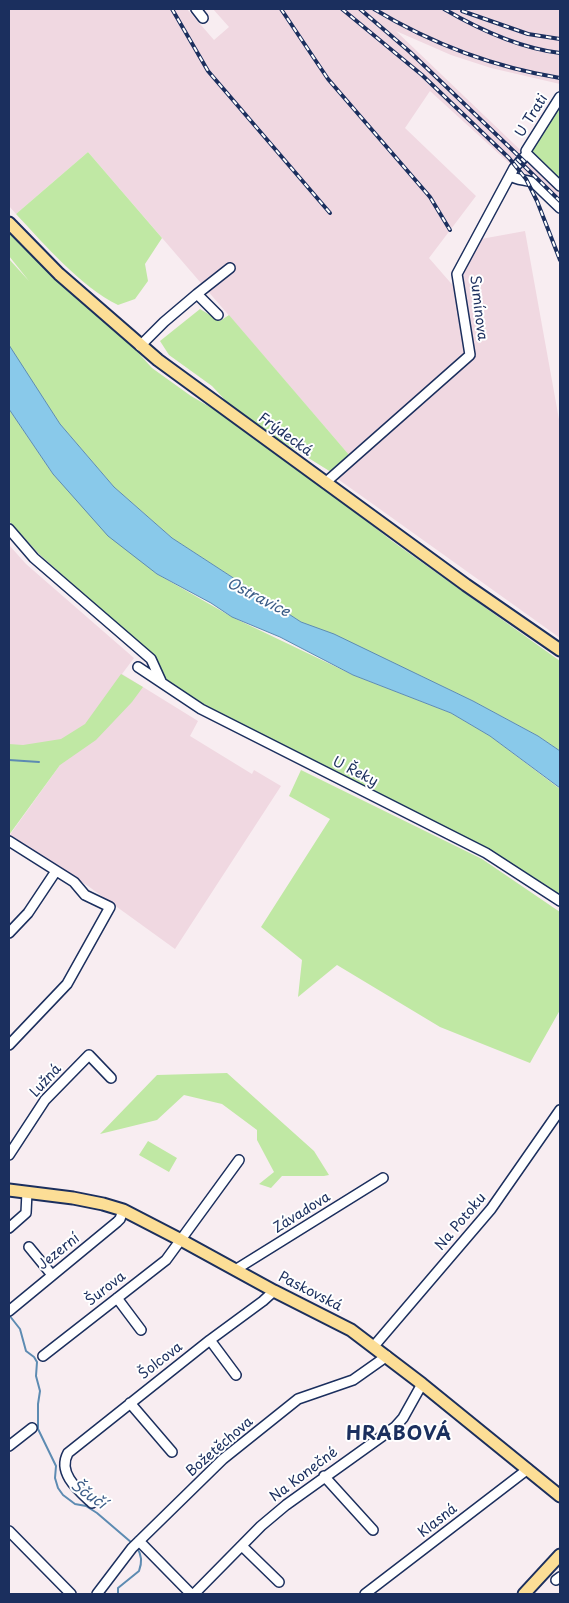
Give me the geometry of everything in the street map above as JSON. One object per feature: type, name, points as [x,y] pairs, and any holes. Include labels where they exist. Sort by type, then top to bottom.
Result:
[{"type":"main road","name":"Frýdecká","points":[[9,223],[59,274],[140,346],[217,405],[560,650]]},
{"type":"main road","name":"Paskovská","points":[[9,1190],[80,1199],[123,1210],[351,1330],[387,1356],[560,1496]]},
{"type":"main road","points":[[524,1594],[560,1555]]},
{"type":"street","points":[[196,9],[203,18]]},
{"type":"street","name":"U Trati","points":[[560,97],[527,152],[560,186]]},
{"type":"street","name":"Sumínova","points":[[325,483],[470,355],[457,274],[514,168],[527,152]]},
{"type":"street","points":[[511,176],[515,179],[529,180],[534,183],[560,208]]},
{"type":"street","points":[[140,346],[174,313],[230,268]]},
{"type":"street","points":[[197,294],[218,315]]},
{"type":"street","points":[[9,529],[34,558],[151,659],[162,683]]},
{"type":"street","name":"U Řeky","points":[[138,667],[202,709],[486,853],[560,901]]},
{"type":"street","points":[[9,841],[74,882],[85,895],[110,907],[67,984],[9,1045]]},
{"type":"street","points":[[9,933],[28,912],[56,871]]},
{"type":"street","name":"Lužná","points":[[9,1155],[45,1100],[89,1055],[111,1078]]},
{"type":"street","name":"Na Potoku","points":[[374,1346],[491,1209],[560,1110]]},
{"type":"street","points":[[181,1240],[239,1160]]},
{"type":"street","name":"Závadova","points":[[235,1270],[382,1178]]},
{"type":"street","points":[[9,1228],[26,1213],[28,1192]]},
{"type":"street","name":"Jezerní","points":[[10,1310],[117,1222],[123,1210]]},
{"type":"street","name":"Šurova","points":[[43,1356],[166,1260],[181,1240]]},
{"type":"street","points":[[29,1247],[52,1276]]},
{"type":"street","name":"Šolcova","points":[[92,1503],[74,1486],[66,1472],[64,1459],[68,1453],[274,1291]]},
{"type":"street","points":[[117,1298],[141,1330]]},
{"type":"street","points":[[210,1340],[236,1375]]},
{"type":"street","name":"Božetěchova","points":[[97,1594],[136,1544],[223,1459],[298,1399],[353,1380],[387,1356]]},
{"type":"street","name":"Na Konečné","points":[[193,1594],[261,1526],[286,1504],[395,1427],[403,1418],[422,1384]]},
{"type":"street","points":[[130,1403],[172,1452]]},
{"type":"street","points":[[9,1446],[32,1428]]},
{"type":"street","name":"Klasná","points":[[365,1594],[528,1469]]},
{"type":"street","points":[[324,1476],[373,1530]]},
{"type":"street","points":[[9,1531],[71,1594]]},
{"type":"street","points":[[136,1544],[193,1594]]},
{"type":"street","points":[[242,1546],[278,1582]]},
{"type":"shaded area","points":[[9,9],[187,9],[214,40],[229,27],[213,9],[560,9],[560,84],[491,68],[451,55],[396,31],[560,188],[560,207],[517,165],[510,164],[430,91],[405,128],[476,196],[429,258],[456,289],[465,346],[464,356],[350,456],[88,152],[16,214],[9,206]]},
{"type":"shaded area","points":[[525,231],[560,425],[560,638],[335,477],[475,356],[460,273],[481,239]]},
{"type":"shaded area","points":[[9,545],[26,564],[134,658],[122,674],[198,721],[190,736],[252,774],[254,770],[281,786],[175,949],[88,886],[9,836],[60,765],[9,764]]},
{"type":"green space","points":[[560,104],[560,181],[530,151]]},
{"type":"green space","points":[[88,152],[162,238],[145,264],[148,281],[135,299],[118,305],[104,297],[77,276],[16,214]]},
{"type":"green space","points":[[9,231],[133,347],[152,368],[191,396],[222,414],[337,498],[392,541],[560,661],[560,751],[538,736],[473,701],[301,622],[172,538],[114,487],[60,424],[9,346],[9,259],[29,281],[9,256]]},
{"type":"green space","points":[[200,309],[220,321],[229,315],[350,456],[331,472],[239,415],[212,386],[169,355],[160,341]]},
{"type":"green space","points":[[9,409],[53,474],[157,574],[232,617],[353,675],[451,713],[490,736],[560,789],[560,901],[486,853],[162,683],[141,645],[39,554],[9,521]]},
{"type":"green space","points":[[121,674],[143,687],[132,702],[96,740],[60,765],[9,835],[9,744],[23,745],[61,739],[85,724]]},
{"type":"green space","points":[[301,770],[482,859],[560,912],[560,1010],[530,1063],[440,1027],[337,965],[298,997],[302,960],[261,927],[330,819],[289,796]]},
{"type":"green space","points":[[227,1073],[314,1151],[329,1175],[282,1176],[271,1188],[259,1184],[274,1172],[257,1140],[257,1130],[222,1104],[184,1095],[157,1120],[100,1134],[157,1075]]},
{"type":"green space","points":[[148,1141],[177,1158],[169,1172],[139,1155]]},
{"type":"water","name":"Ostravice","points":[[9,345],[60,424],[114,487],[172,538],[301,622],[334,634],[473,701],[538,736],[560,751],[560,788],[490,736],[451,713],[353,675],[280,637],[232,617],[211,603],[157,574],[108,536],[53,474],[9,409]]},
{"type":"waterway","points":[[9,760],[39,762]]},
{"type":"waterway","name":"Ščučí","points":[[9,1315],[20,1329],[26,1351],[37,1362],[36,1376],[40,1391],[38,1429],[56,1466],[55,1478],[58,1488],[63,1495],[75,1504],[86,1506],[97,1513],[132,1543]]},
{"type":"waterway","name":"Ščučí","points":[[118,1594],[118,1588],[139,1571],[141,1559],[137,1548]]},
{"type":"railway","points":[[172,9],[208,71],[330,213]]},
{"type":"railway","points":[[281,9],[328,79],[430,197],[450,230]]},
{"type":"railway","points":[[342,9],[422,75],[509,158],[526,179],[537,201],[560,260]]},
{"type":"railway","points":[[360,9],[410,52],[525,162]]},
{"type":"railway","points":[[374,9],[418,33],[487,61],[560,78]]},
{"type":"railway","points":[[444,9],[500,37],[530,47],[560,53]]},
{"type":"railway","points":[[462,11],[528,34],[560,39]]},
{"type":"railway","points":[[517,159],[560,201]]},
{"type":"district","name":"HRABOVÁ","points":[[399,1435]]}]
